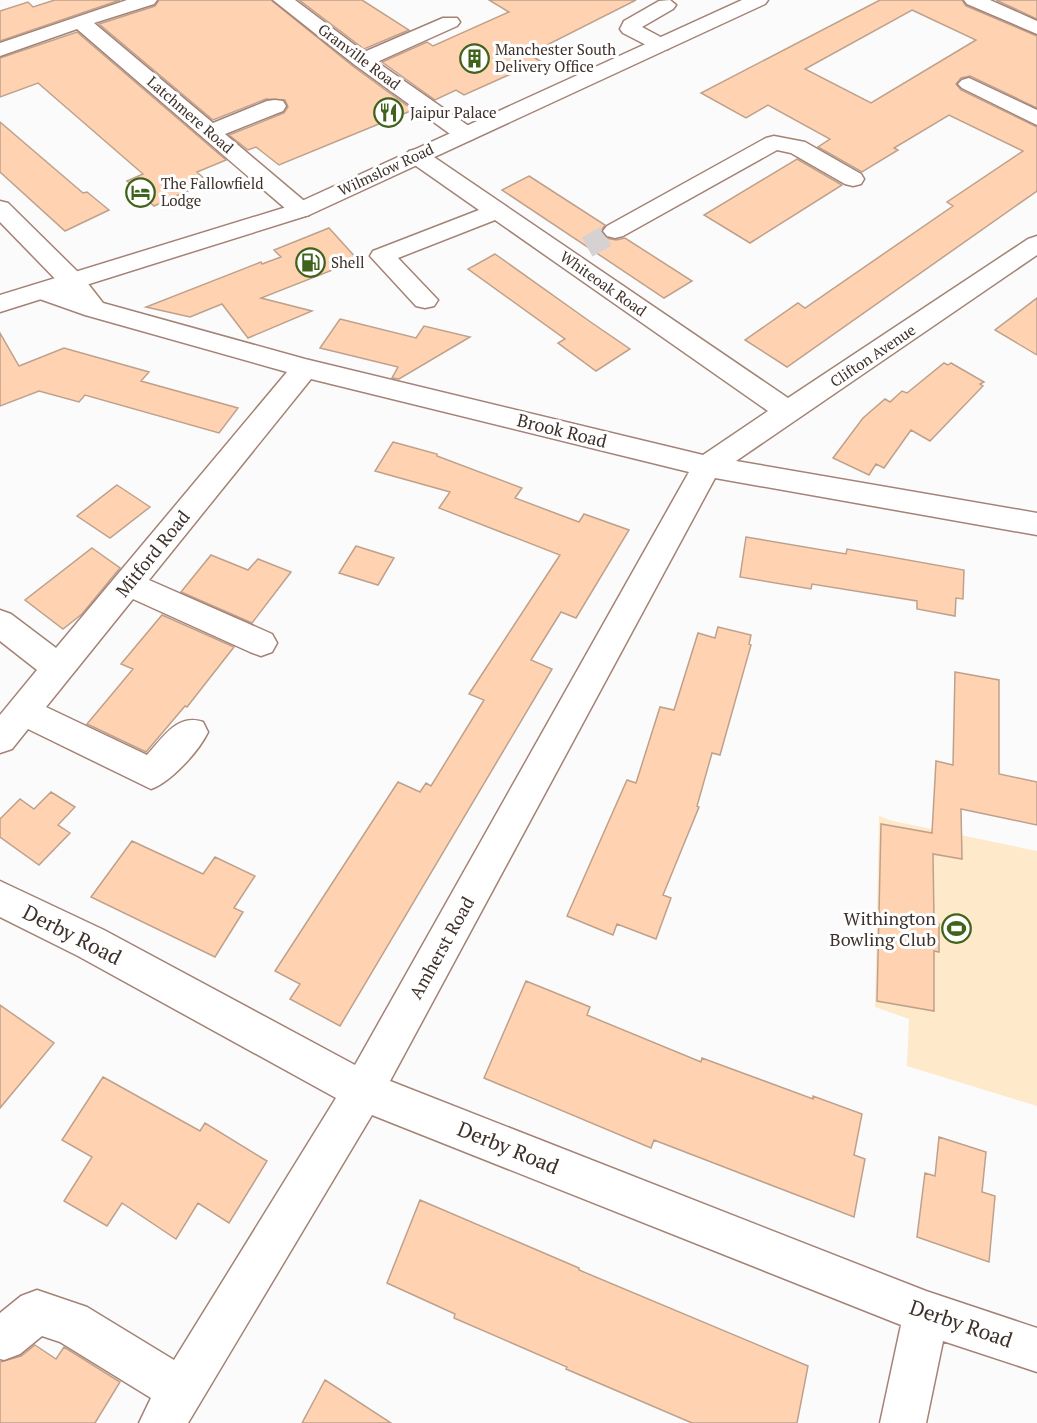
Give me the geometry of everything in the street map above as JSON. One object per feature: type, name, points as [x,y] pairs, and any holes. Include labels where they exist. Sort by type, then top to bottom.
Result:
[{"type":"street","points":[[0,50],[147,0]]},
{"type":"street","name":"Granville Road","points":[[283,0],[362,61],[465,134]]},
{"type":"street","points":[[974,0],[1037,28]]},
{"type":"street","name":"Wilmslow Road","points":[[0,304],[301,210],[661,45],[747,2]]},
{"type":"street","points":[[661,45],[630,29],[631,25],[666,5]]},
{"type":"street","name":"Latchmere Road","points":[[80,21],[301,210]]},
{"type":"street","points":[[362,61],[450,22]]},
{"type":"street","points":[[984,86],[1037,118]]},
{"type":"street","points":[[210,132],[275,106]]},
{"type":"street","points":[[615,231],[774,143],[797,147],[853,179]]},
{"type":"street","name":"Whiteoak Road","points":[[417,156],[497,211],[576,253],[789,412]]},
{"type":"street","points":[[0,208],[73,282],[94,309]]},
{"type":"street","points":[[425,300],[382,256],[497,211]]},
{"type":"street","name":"Clifton Avenue","points":[[707,466],[1037,244]]},
{"type":"street","name":"Brook Road","points":[[43,291],[94,309],[305,368],[707,466],[1037,524]]},
{"type":"street","name":"Mitford Road","points":[[0,739],[305,368]]},
{"type":"street","name":"Amherst Road","points":[[171,1407],[363,1091],[707,466]]},
{"type":"street","points":[[128,584],[261,643]]},
{"type":"street","points":[[0,623],[58,668]]},
{"type":"street","points":[[23,711],[152,774],[191,732]]},
{"type":"street","name":"Derby Road","points":[[0,898],[91,943],[363,1091],[926,1314],[1037,1350]]},
{"type":"street","points":[[4,1338],[37,1312],[71,1323],[171,1407]]},
{"type":"street","points":[[903,1423],[926,1314]]},
{"type":"shaded area","name":"Withington Bowling Club","points":[[879,816],[893,821],[1037,851],[1037,1106],[907,1066],[909,1019],[875,1007]]},
{"type":"building","points":[[55,0],[120,0],[0,41],[0,11],[28,2],[33,7]]},
{"type":"building","points":[[159,0],[271,0],[354,67],[413,110],[279,165],[256,147],[248,150],[229,135],[284,113],[288,107],[285,100],[266,99],[213,120],[99,24],[155,6]]},
{"type":"building","points":[[299,0],[362,0],[409,30],[364,49]]},
{"type":"building","points":[[489,0],[636,0],[529,54],[540,61],[464,95],[456,90],[435,100],[382,62],[427,42],[433,46],[509,12]]},
{"type":"building","points":[[880,0],[962,0],[966,6],[1037,36],[1037,108],[970,76],[961,78],[956,84],[961,90],[1037,127],[1037,191],[787,367],[745,340],[798,303],[805,308],[953,206],[947,202],[1023,151],[949,115],[894,148],[898,150],[862,172],[818,147],[830,139],[768,105],[746,118],[701,93]],"holes":[[[912,10],[976,40],[871,103],[805,69]]]},
{"type":"building","points":[[996,0],[1037,0],[1037,19]]},
{"type":"building","points":[[77,32],[226,160],[197,172],[208,182],[154,206],[127,181],[143,174],[38,83],[0,97],[0,58]]},
{"type":"building","points":[[0,122],[83,193],[87,192],[109,210],[65,231],[0,172]]},
{"type":"building","points":[[797,159],[842,185],[750,243],[704,215]]},
{"type":"building","points":[[529,176],[605,225],[601,231],[606,238],[616,240],[625,238],[692,281],[664,298],[502,190]]},
{"type":"building","points":[[329,228],[358,260],[261,298],[312,311],[248,338],[222,304],[190,317],[146,307],[261,262],[262,264],[281,257],[274,250]]},
{"type":"building","points":[[495,254],[630,349],[596,371],[558,343],[565,339],[468,269]]},
{"type":"building","points":[[1037,298],[1037,355],[995,330]]},
{"type":"building","points":[[340,319],[416,338],[424,326],[470,337],[399,379],[392,378],[398,367],[320,348]]},
{"type":"building","points":[[0,333],[19,366],[64,348],[149,372],[141,381],[238,408],[219,433],[85,395],[79,402],[39,391],[0,406]]},
{"type":"building","points":[[944,363],[948,365],[951,363],[984,382],[980,384],[983,386],[930,441],[911,430],[884,468],[876,464],[869,475],[833,458],[863,418],[885,399],[890,402],[902,391],[907,393]]},
{"type":"building","points":[[393,442],[437,454],[437,456],[522,488],[515,498],[579,522],[584,514],[629,530],[576,618],[561,612],[531,660],[552,669],[340,1026],[290,999],[300,984],[275,971],[398,782],[420,792],[426,783],[431,786],[484,700],[469,694],[560,555],[439,508],[450,492],[375,471]]},
{"type":"building","points":[[117,485],[150,507],[110,538],[77,516]]},
{"type":"building","points":[[746,537],[846,554],[847,549],[964,570],[963,599],[956,598],[955,616],[917,609],[917,601],[812,584],[811,589],[740,577]]},
{"type":"building","points":[[356,546],[394,558],[378,585],[339,573]]},
{"type":"building","points":[[92,548],[120,568],[82,614],[63,629],[25,600]]},
{"type":"building","points":[[211,555],[248,570],[258,559],[291,572],[252,623],[181,592]]},
{"type":"building","points":[[162,615],[234,647],[187,707],[185,706],[146,752],[87,724],[133,669],[121,664]]},
{"type":"building","points":[[718,627],[751,635],[749,644],[751,645],[720,755],[712,753],[697,806],[699,807],[663,895],[671,898],[656,939],[617,924],[613,935],[567,916],[627,780],[636,783],[660,707],[674,710],[698,633],[715,638]]},
{"type":"building","points":[[955,672],[999,680],[999,774],[1037,782],[1037,825],[961,809],[962,859],[933,854],[934,922],[939,924],[939,952],[934,951],[934,1011],[877,1001],[881,824],[932,833],[936,761],[953,765]]},
{"type":"building","points":[[51,792],[75,807],[58,825],[70,833],[39,865],[0,837],[0,819],[20,799],[34,809]]},
{"type":"building","points":[[132,841],[203,874],[215,857],[255,876],[234,908],[243,912],[215,957],[91,897]]},
{"type":"building","points":[[526,981],[590,1007],[587,1015],[701,1062],[702,1058],[813,1099],[813,1096],[862,1114],[854,1155],[865,1159],[854,1217],[654,1140],[651,1148],[484,1078]]},
{"type":"building","points":[[0,1005],[54,1043],[0,1108]]},
{"type":"building","points":[[103,1077],[200,1131],[205,1123],[267,1161],[229,1223],[198,1203],[176,1239],[122,1203],[107,1226],[64,1201],[92,1157],[62,1140]]},
{"type":"building","points":[[939,1137],[986,1152],[982,1192],[995,1196],[989,1262],[917,1237],[925,1173],[935,1176]]},
{"type":"building","points":[[420,1200],[579,1268],[579,1270],[808,1366],[797,1423],[692,1423],[454,1318],[455,1314],[387,1283]]},
{"type":"building","points":[[35,1345],[56,1359],[64,1347],[120,1382],[95,1423],[0,1423],[0,1362],[21,1356]]},
{"type":"building","points":[[325,1380],[391,1423],[302,1423]]},
{"type":"tunnel","points":[[587,247],[615,231]]},
{"type":"place","name":"Manchester South Delivery Office","points":[[474,59]]},
{"type":"place","name":"Jaipur Palace","points":[[389,113]]},
{"type":"place","name":"The Fallowfield Lodge","points":[[140,193]]},
{"type":"place","name":"Shell","points":[[310,263]]},
{"type":"place","name":"Withington Bowling Club","points":[[957,929]]}]
